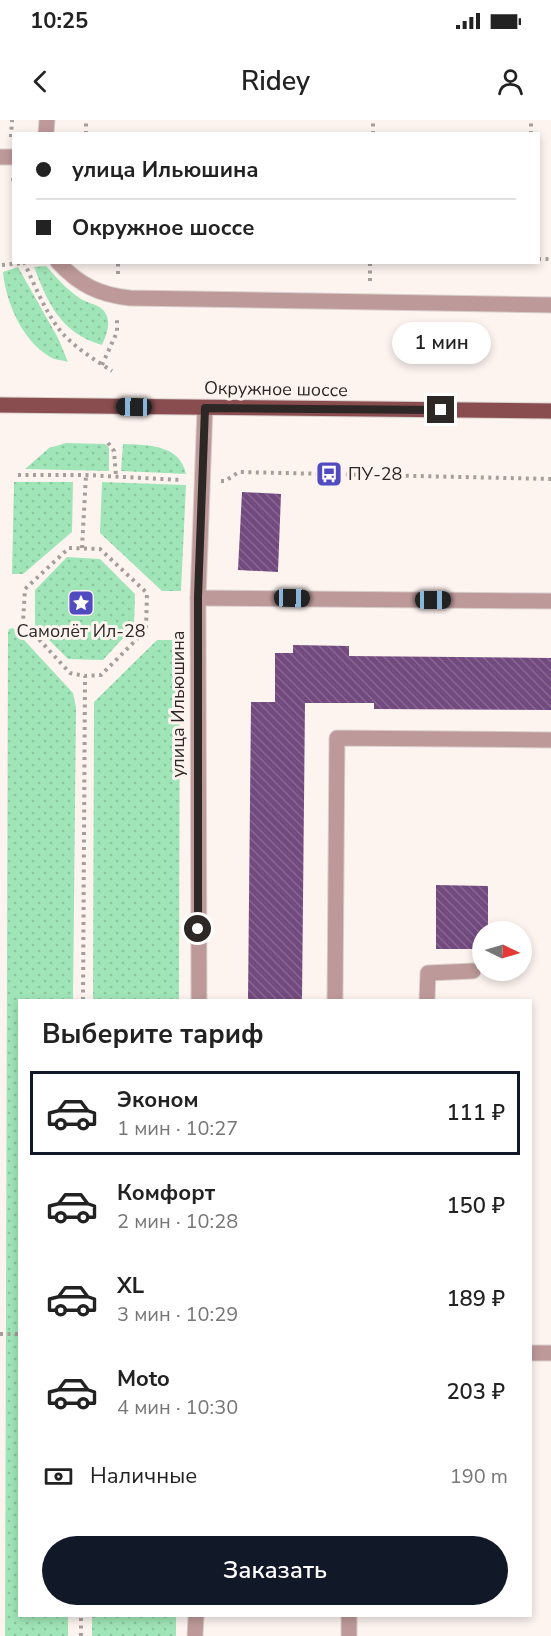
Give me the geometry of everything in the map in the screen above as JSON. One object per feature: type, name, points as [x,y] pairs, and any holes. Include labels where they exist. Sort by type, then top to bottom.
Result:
[{"type":"main road","name":"Окружное шоссе","points":[[0,405],[551,411]]},
{"type":"street","points":[[60,264],[80,283],[95,291],[130,298],[551,305]]},
{"type":"street","name":"улица Ильюшина","points":[[199,999],[198,597],[205,408]]},
{"type":"street","points":[[198,597],[551,601]]},
{"type":"street","points":[[335,999],[337,738],[551,740]]},
{"type":"street","points":[[427,999],[428,973],[472,971]]},
{"type":"street","points":[[532,1353],[551,1353]]},
{"type":"street","points":[[195,1636],[196,1617]]},
{"type":"street","points":[[349,1617],[349,1636]]},
{"type":"path","points":[[2,265],[13,264]]},
{"type":"path","points":[[24,264],[47,310],[62,333],[77,347],[112,372]]},
{"type":"path","points":[[102,365],[117,332]]},
{"type":"path","points":[[108,443],[114,451],[116,476]]},
{"type":"path","points":[[18,475],[86,475],[225,481],[239,472],[551,479]]},
{"type":"path","points":[[82,548],[86,475]]},
{"type":"path","points":[[69,548],[82,548],[100,549],[147,593],[146,630],[101,675],[85,676],[70,673],[23,622],[25,589],[69,548]]},
{"type":"path","points":[[83,999],[85,676]]},
{"type":"path","points":[[0,1334],[18,1334]]},
{"type":"path","points":[[81,1617],[81,1636]]},
{"type":"green space","points":[[46,266],[71,292],[100,307],[105,313],[108,327],[102,345],[76,333],[58,315],[34,267]]},
{"type":"green space","points":[[18,267],[58,338],[68,362],[52,358],[40,350],[17,320],[8,296],[3,272]]},
{"type":"green space","points":[[66,443],[105,444],[109,448],[109,471],[25,469],[49,448]]},
{"type":"green space","points":[[123,444],[152,446],[170,452],[183,464],[186,474],[121,471]]},
{"type":"green space","points":[[14,482],[73,482],[72,532],[23,574],[12,574]]},
{"type":"green space","points":[[102,482],[186,485],[181,591],[162,591],[100,533]]},
{"type":"green space","points":[[67,557],[100,559],[135,594],[134,626],[103,660],[68,659],[35,626],[35,590]]},
{"type":"green space","points":[[13,628],[73,693],[76,707],[73,999],[18,999],[18,1617],[68,1617],[68,1636],[5,1636],[9,629]]},
{"type":"green space","points":[[157,640],[180,640],[179,999],[93,999],[94,702]]},
{"type":"green space","points":[[92,1617],[176,1617],[176,1636],[92,1636]]},
{"type":"building","points":[[242,492],[281,494],[278,572],[238,570]]},
{"type":"building","points":[[293,645],[349,646],[349,656],[551,658],[551,710],[374,709],[374,703],[305,703],[302,999],[248,999],[251,702],[275,702],[275,653],[293,653]]},
{"type":"building","points":[[436,885],[488,886],[488,921],[472,921],[472,949],[436,949]]},
{"type":"place","name":"ПУ-28","points":[[329,474]]},
{"type":"place","name":"Самолёт Ил-28","points":[[81,603]]},
{"type":"route","points":[[198,929],[198,597],[205,408],[441,410]]}]
